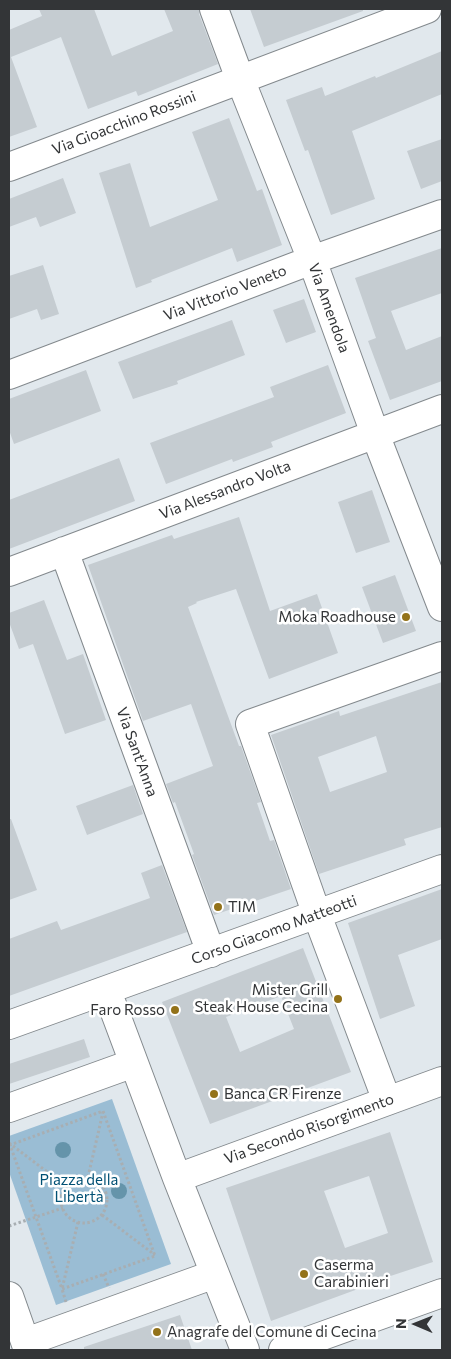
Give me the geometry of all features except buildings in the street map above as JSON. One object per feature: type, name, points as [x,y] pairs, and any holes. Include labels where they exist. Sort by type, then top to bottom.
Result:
[{"type":"street","name":"Via Amendola","points":[[214,9],[312,260],[375,434],[442,607]]},
{"type":"street","name":"Via Gioacchino Rossini","points":[[9,167],[427,9]]},
{"type":"street","name":"Via Vittorio Veneto","points":[[9,375],[312,260],[442,214]]},
{"type":"street","name":"Via Alessandro Volta","points":[[9,572],[442,409]]},
{"type":"street","name":"Via Sant'Anna","points":[[64,552],[211,953]]},
{"type":"street","points":[[388,1101],[318,915],[250,724],[442,656]]},
{"type":"street","name":"Corso Giacomo Matteotti","points":[[9,1025],[442,870]]},
{"type":"street","points":[[107,991],[177,1178],[245,1350]]},
{"type":"street","points":[[9,1108],[134,1063]]},
{"type":"street","name":"Via Secondo Risorgimento","points":[[177,1178],[442,1081]]},
{"type":"street","points":[[9,1296],[27,1346],[215,1274]]},
{"type":"street","points":[[283,1350],[442,1293]]},
{"type":"path","points":[[10,1144],[103,1111]]},
{"type":"path","points":[[88,1177],[103,1111]]},
{"type":"path","points":[[103,1111],[155,1256]]},
{"type":"path","points":[[10,1144],[66,1186]]},
{"type":"path","points":[[10,1144],[62,1289]]},
{"type":"path","points":[[88,1177],[98,1181],[103,1186],[107,1193],[108,1201],[102,1216],[89,1223],[78,1222],[68,1217],[63,1208],[61,1196],[66,1186],[75,1178],[88,1177]]},
{"type":"path","points":[[9,1226],[63,1208]]},
{"type":"path","points":[[102,1216],[155,1256]]},
{"type":"path","points":[[62,1289],[78,1222]]},
{"type":"path","points":[[62,1289],[155,1256]]},
{"type":"green space","name":"Piazza della Libertà","points":[[112,1099],[171,1264],[56,1305],[9,1172],[9,1136]]},
{"type":"place","name":"Moka Roadhouse","points":[[406,617]]},
{"type":"place","name":"TIM","points":[[218,907]]},
{"type":"place","name":"Mister Grill Steak House Cecina","points":[[338,999]]},
{"type":"place","name":"Faro Rosso","points":[[175,1010]]},
{"type":"place","name":"Banca CR Firenze","points":[[214,1094]]},
{"type":"place","name":"Caserma Carabinieri","points":[[304,1274]]},
{"type":"place","name":"Anagrafe del Comune di Cecina","points":[[157,1332]]}]
